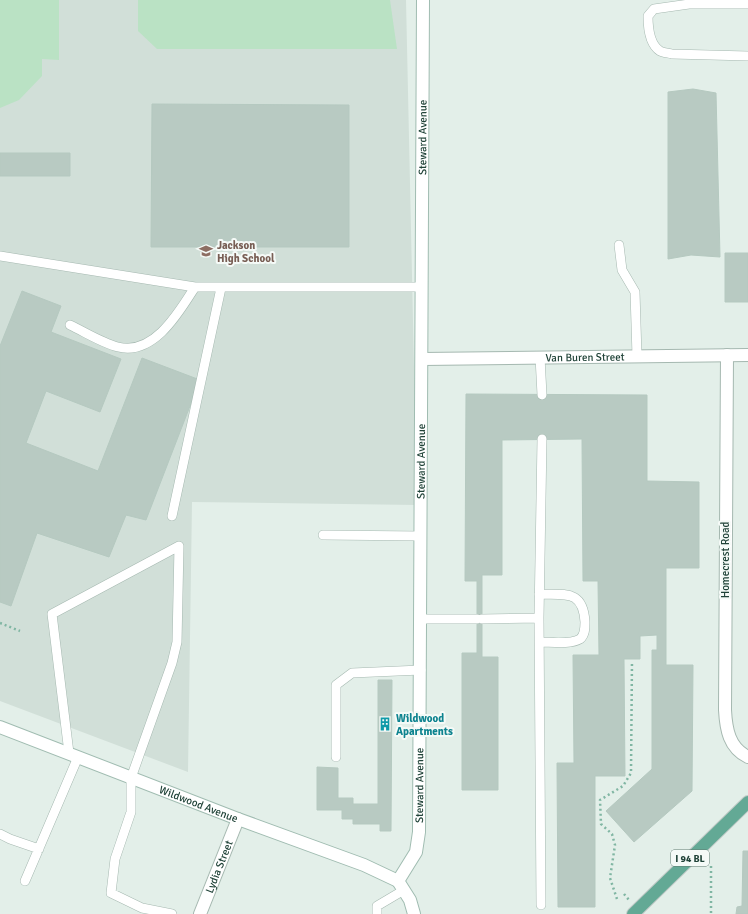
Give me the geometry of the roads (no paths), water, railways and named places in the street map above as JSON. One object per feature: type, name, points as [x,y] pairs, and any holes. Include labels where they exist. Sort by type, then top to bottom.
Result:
[{"type":"main road","name":"I 94 BL","points":[[633,914],[748,802]]},
{"type":"street","name":"Steward Avenue","points":[[401,885],[418,842],[421,670],[423,0]]},
{"type":"street","name":"Homecrest Road","points":[[727,355],[725,710],[729,736],[737,749],[748,757]]},
{"type":"street","name":"Van Buren Street","points":[[422,359],[748,355]]},
{"type":"street","name":"Wildwood Avenue","points":[[1,730],[74,755],[238,819],[364,865],[401,885]]},
{"type":"street","name":"Lydia Street","points":[[200,914],[238,819]]},
{"type":"street","points":[[401,885],[414,914]]},
{"type":"lane","points":[[748,4],[689,4],[654,9],[648,16],[648,30],[654,46],[660,52],[672,54],[748,56]]},
{"type":"lane","points":[[619,245],[622,270],[635,292],[637,356]]},
{"type":"lane","points":[[0,256],[195,287],[422,287]]},
{"type":"lane","points":[[70,325],[118,347],[135,348],[154,339],[179,312],[195,287]]},
{"type":"lane","points":[[172,516],[221,288]]},
{"type":"lane","points":[[540,357],[542,395]]},
{"type":"lane","points":[[541,905],[539,594],[542,439]]},
{"type":"lane","points":[[323,535],[421,536]]},
{"type":"lane","points":[[25,881],[74,755],[52,614],[179,546],[177,642],[172,663],[131,778],[131,812],[115,859],[111,893],[142,908],[172,914]]},
{"type":"lane","points":[[539,594],[568,595],[576,598],[583,605],[585,627],[582,636],[575,640],[540,642]]},
{"type":"lane","points":[[421,619],[539,618]]},
{"type":"lane","points":[[336,757],[336,685],[352,673],[421,670]]},
{"type":"lane","points":[[0,834],[38,849]]},
{"type":"lane","points":[[377,914],[377,906],[401,885]]},
{"type":"place","name":"Jackson High School","points":[[206,251]]},
{"type":"place","name":"Wildwood Apartments","points":[[385,724]]}]
